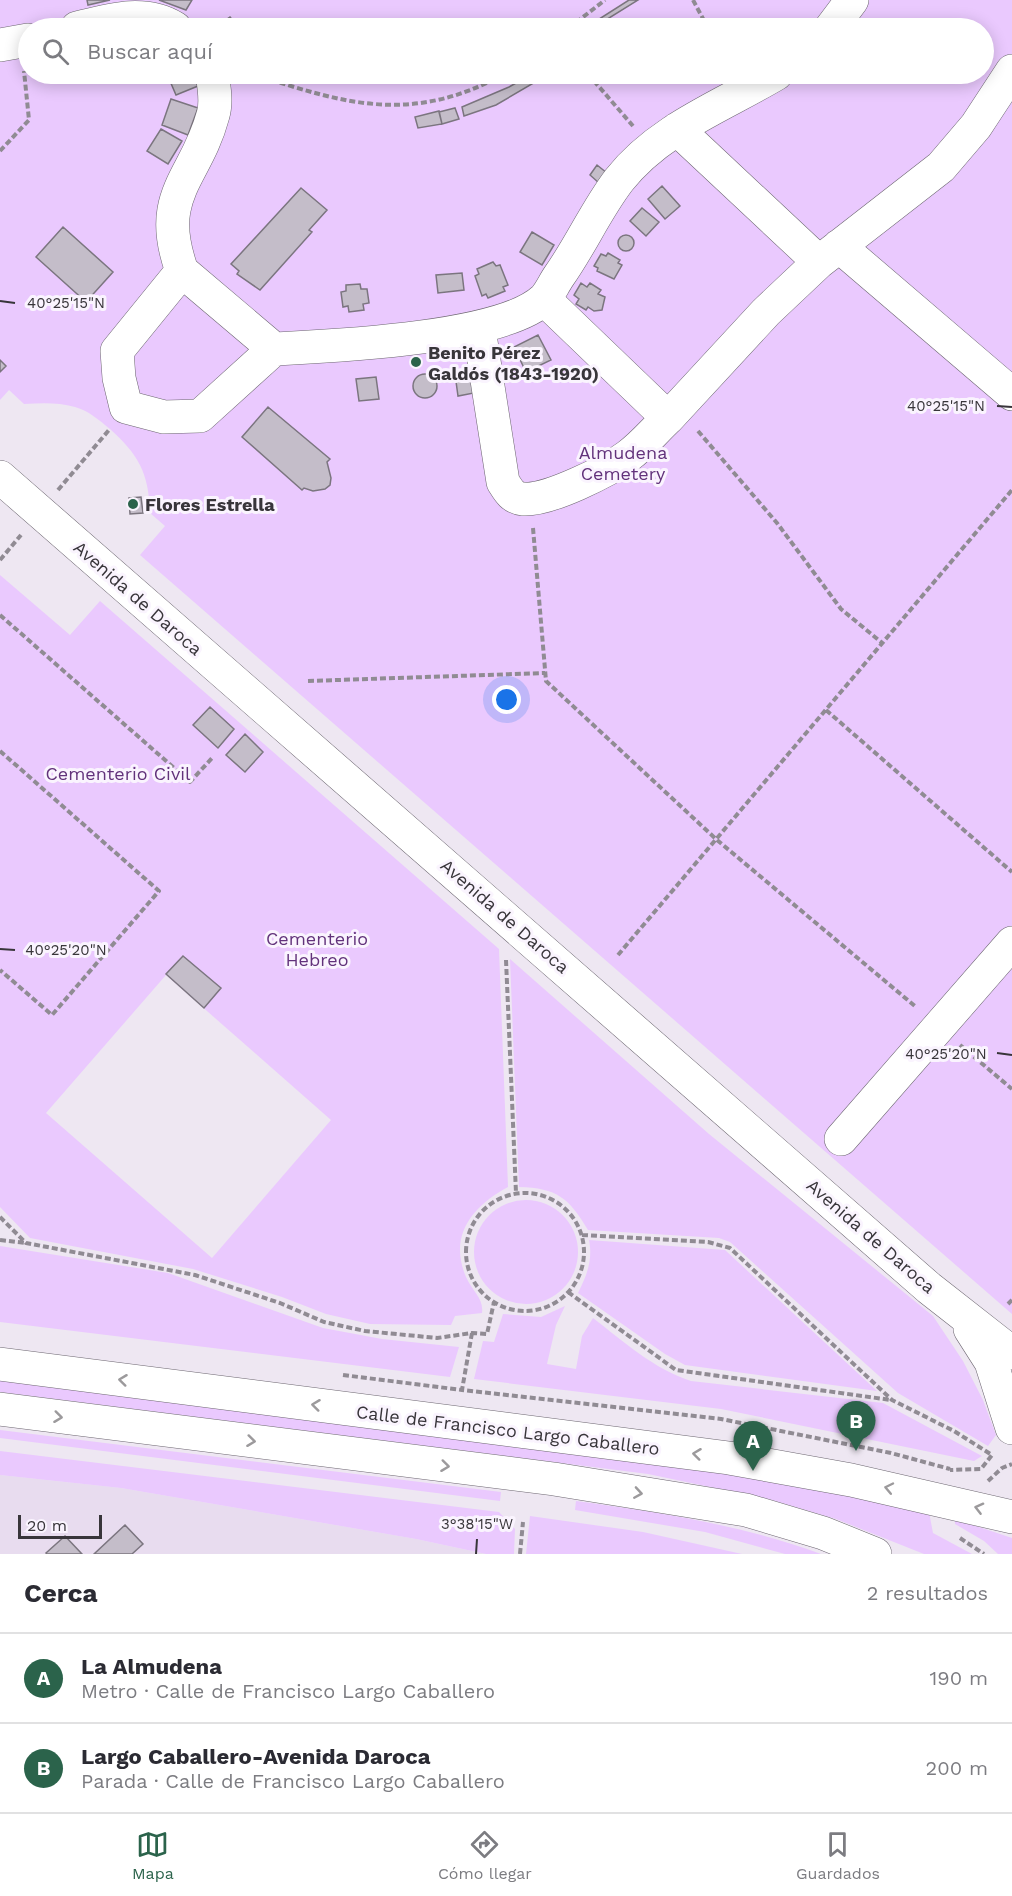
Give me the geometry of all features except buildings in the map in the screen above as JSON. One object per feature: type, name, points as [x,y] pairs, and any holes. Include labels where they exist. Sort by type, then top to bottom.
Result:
[{"type":"main road","points":[[838,18],[852,0]]},
{"type":"main road","points":[[115,18],[144,18]]},
{"type":"main road","points":[[479,329],[503,482],[510,494],[522,499],[541,497],[610,469],[631,454],[673,413],[766,312],[829,254],[941,167],[976,126],[1012,71]]},
{"type":"main road","points":[[213,84],[214,113],[183,179],[173,213],[171,232],[182,271],[274,349]]},
{"type":"main road","points":[[182,271],[117,351],[118,378],[126,407],[164,417],[200,417],[274,349],[479,329],[524,311],[544,299],[582,243],[618,182],[664,138],[758,84]]},
{"type":"main road","points":[[664,138],[829,254],[1012,394]]},
{"type":"main road","points":[[544,299],[673,413]]},
{"type":"main road","name":"Avenida de Daroca","points":[[0,477],[929,1288],[1012,1353]]},
{"type":"main road","points":[[841,1139],[1012,943]]},
{"type":"main road","points":[[929,1288],[972,1331],[992,1362],[1012,1428]]},
{"type":"main road","name":"Calle de Francisco Largo Caballero","points":[[0,1364],[729,1458],[851,1480],[1012,1517]]},
{"type":"main road","points":[[0,1409],[554,1479],[723,1507],[824,1533],[876,1554]]},
{"type":"path","points":[[582,18],[605,0]]},
{"type":"path","points":[[693,0],[703,18]]},
{"type":"path","points":[[0,151],[29,120],[23,84]]},
{"type":"path","points":[[285,84],[362,104],[412,105],[444,99],[485,84]]},
{"type":"path","points":[[600,84],[664,138]]},
{"type":"path","points":[[0,560],[126,407]]},
{"type":"path","points":[[673,413],[777,523],[841,609],[881,642]]},
{"type":"path","points":[[618,955],[1012,490]]},
{"type":"path","points":[[530,498],[546,681],[717,840],[1012,1089]]},
{"type":"path","points":[[0,615],[190,782],[213,757]]},
{"type":"path","points":[[308,681],[545,673]]},
{"type":"path","points":[[826,710],[1012,872]]},
{"type":"path","points":[[0,752],[159,891],[52,1016],[0,970]]},
{"type":"path","points":[[506,955],[516,1193]]},
{"type":"path","points":[[516,1193],[533,1193],[549,1198],[563,1207],[575,1220],[582,1235],[582,1266],[568,1293],[551,1304],[532,1310],[512,1309],[494,1302],[480,1290],[471,1275],[466,1258],[467,1240],[473,1223],[484,1209],[499,1199],[516,1193]]},
{"type":"path","points":[[0,1217],[26,1243]]},
{"type":"path","points":[[472,1333],[462,1390],[721,1419],[891,1453],[950,1469],[968,1471],[981,1469],[992,1455],[954,1431],[892,1400],[730,1248],[708,1242],[582,1235]]},
{"type":"path","points":[[0,1240],[195,1275],[280,1303],[324,1322],[365,1331],[437,1338],[472,1333],[487,1334],[494,1302]]},
{"type":"path","points":[[568,1293],[676,1370],[892,1400]]},
{"type":"path","points":[[1008,1304],[1012,1300]]},
{"type":"path","points":[[1002,1468],[1012,1464]]},
{"type":"path","points":[[946,1502],[945,1484],[950,1469]]},
{"type":"path","points":[[520,1554],[524,1522]]},
{"type":"shaded area","points":[[0,1475],[121,1488],[416,1539],[486,1554],[0,1554]]},
{"type":"green space","name":"Almudena Cemetery","points":[[0,0],[1012,0],[1012,1314],[140,555],[165,526],[150,513],[145,476],[135,457],[120,438],[98,419],[80,409],[69,405],[24,404],[9,390],[0,400]]},
{"type":"green space","points":[[0,575],[70,635],[100,601],[499,949],[508,1187],[484,1203],[467,1223],[462,1235],[461,1262],[468,1282],[481,1303],[482,1313],[455,1316],[451,1325],[370,1324],[326,1314],[282,1297],[193,1269],[30,1238],[0,1207]],"holes":[[[166,975],[331,1120],[212,1258],[46,1113]]]},
{"type":"green space","points":[[510,959],[709,1134],[933,1316],[963,1361],[983,1400],[996,1435],[988,1446],[898,1393],[730,1242],[719,1238],[588,1230],[575,1210],[561,1197],[543,1190],[519,1187]]},
{"type":"green space","points":[[526,1200],[546,1204],[555,1209],[569,1223],[574,1232],[578,1252],[574,1272],[569,1281],[555,1295],[546,1300],[526,1304],[506,1300],[497,1295],[483,1281],[478,1272],[474,1252],[478,1232],[483,1223],[497,1209],[506,1204]]},
{"type":"green space","points":[[589,1240],[725,1250],[877,1391],[685,1365],[665,1354],[578,1293],[588,1267]]},
{"type":"green space","points":[[0,1246],[168,1273],[323,1328],[382,1339],[459,1347],[450,1377],[0,1322]]},
{"type":"green space","points":[[565,1306],[556,1325],[547,1364],[576,1369],[582,1336],[593,1318],[652,1362],[691,1381],[883,1403],[982,1456],[974,1461],[721,1409],[474,1379],[483,1341],[494,1342],[503,1314],[541,1317]]},
{"type":"green space","points":[[0,1378],[724,1468],[929,1512],[933,1533],[972,1554],[924,1554],[836,1519],[772,1500],[648,1474],[0,1392]]},
{"type":"green space","points":[[0,1430],[501,1492],[500,1501],[0,1438]]},
{"type":"green space","points":[[0,1451],[499,1512],[515,1529],[514,1554],[486,1554],[416,1539],[121,1488],[0,1475]]},
{"type":"green space","points":[[576,1501],[730,1527],[821,1554],[785,1554],[705,1532],[575,1510]]},
{"type":"green space","points":[[530,1516],[643,1532],[742,1554],[526,1554]]},
{"type":"green space","points":[[955,1519],[1012,1538],[1012,1554],[998,1554],[984,1541],[955,1524]]},
{"type":"place","name":"Benito Pérez Galdós (1843-1920)","points":[[416,362]]},
{"type":"place","name":"Flores Estrella","points":[[133,504]]},
{"type":"place","name":"Largo Caballero-Avenida Daroca","points":[[856,1451]]},
{"type":"place","name":"La Almudena","points":[[753,1471]]},
{"type":"park label","name":"Cementerio Civil","points":[[118,773]]},
{"type":"park label","name":"Cementerio Hebreo","points":[[317,948]]}]
